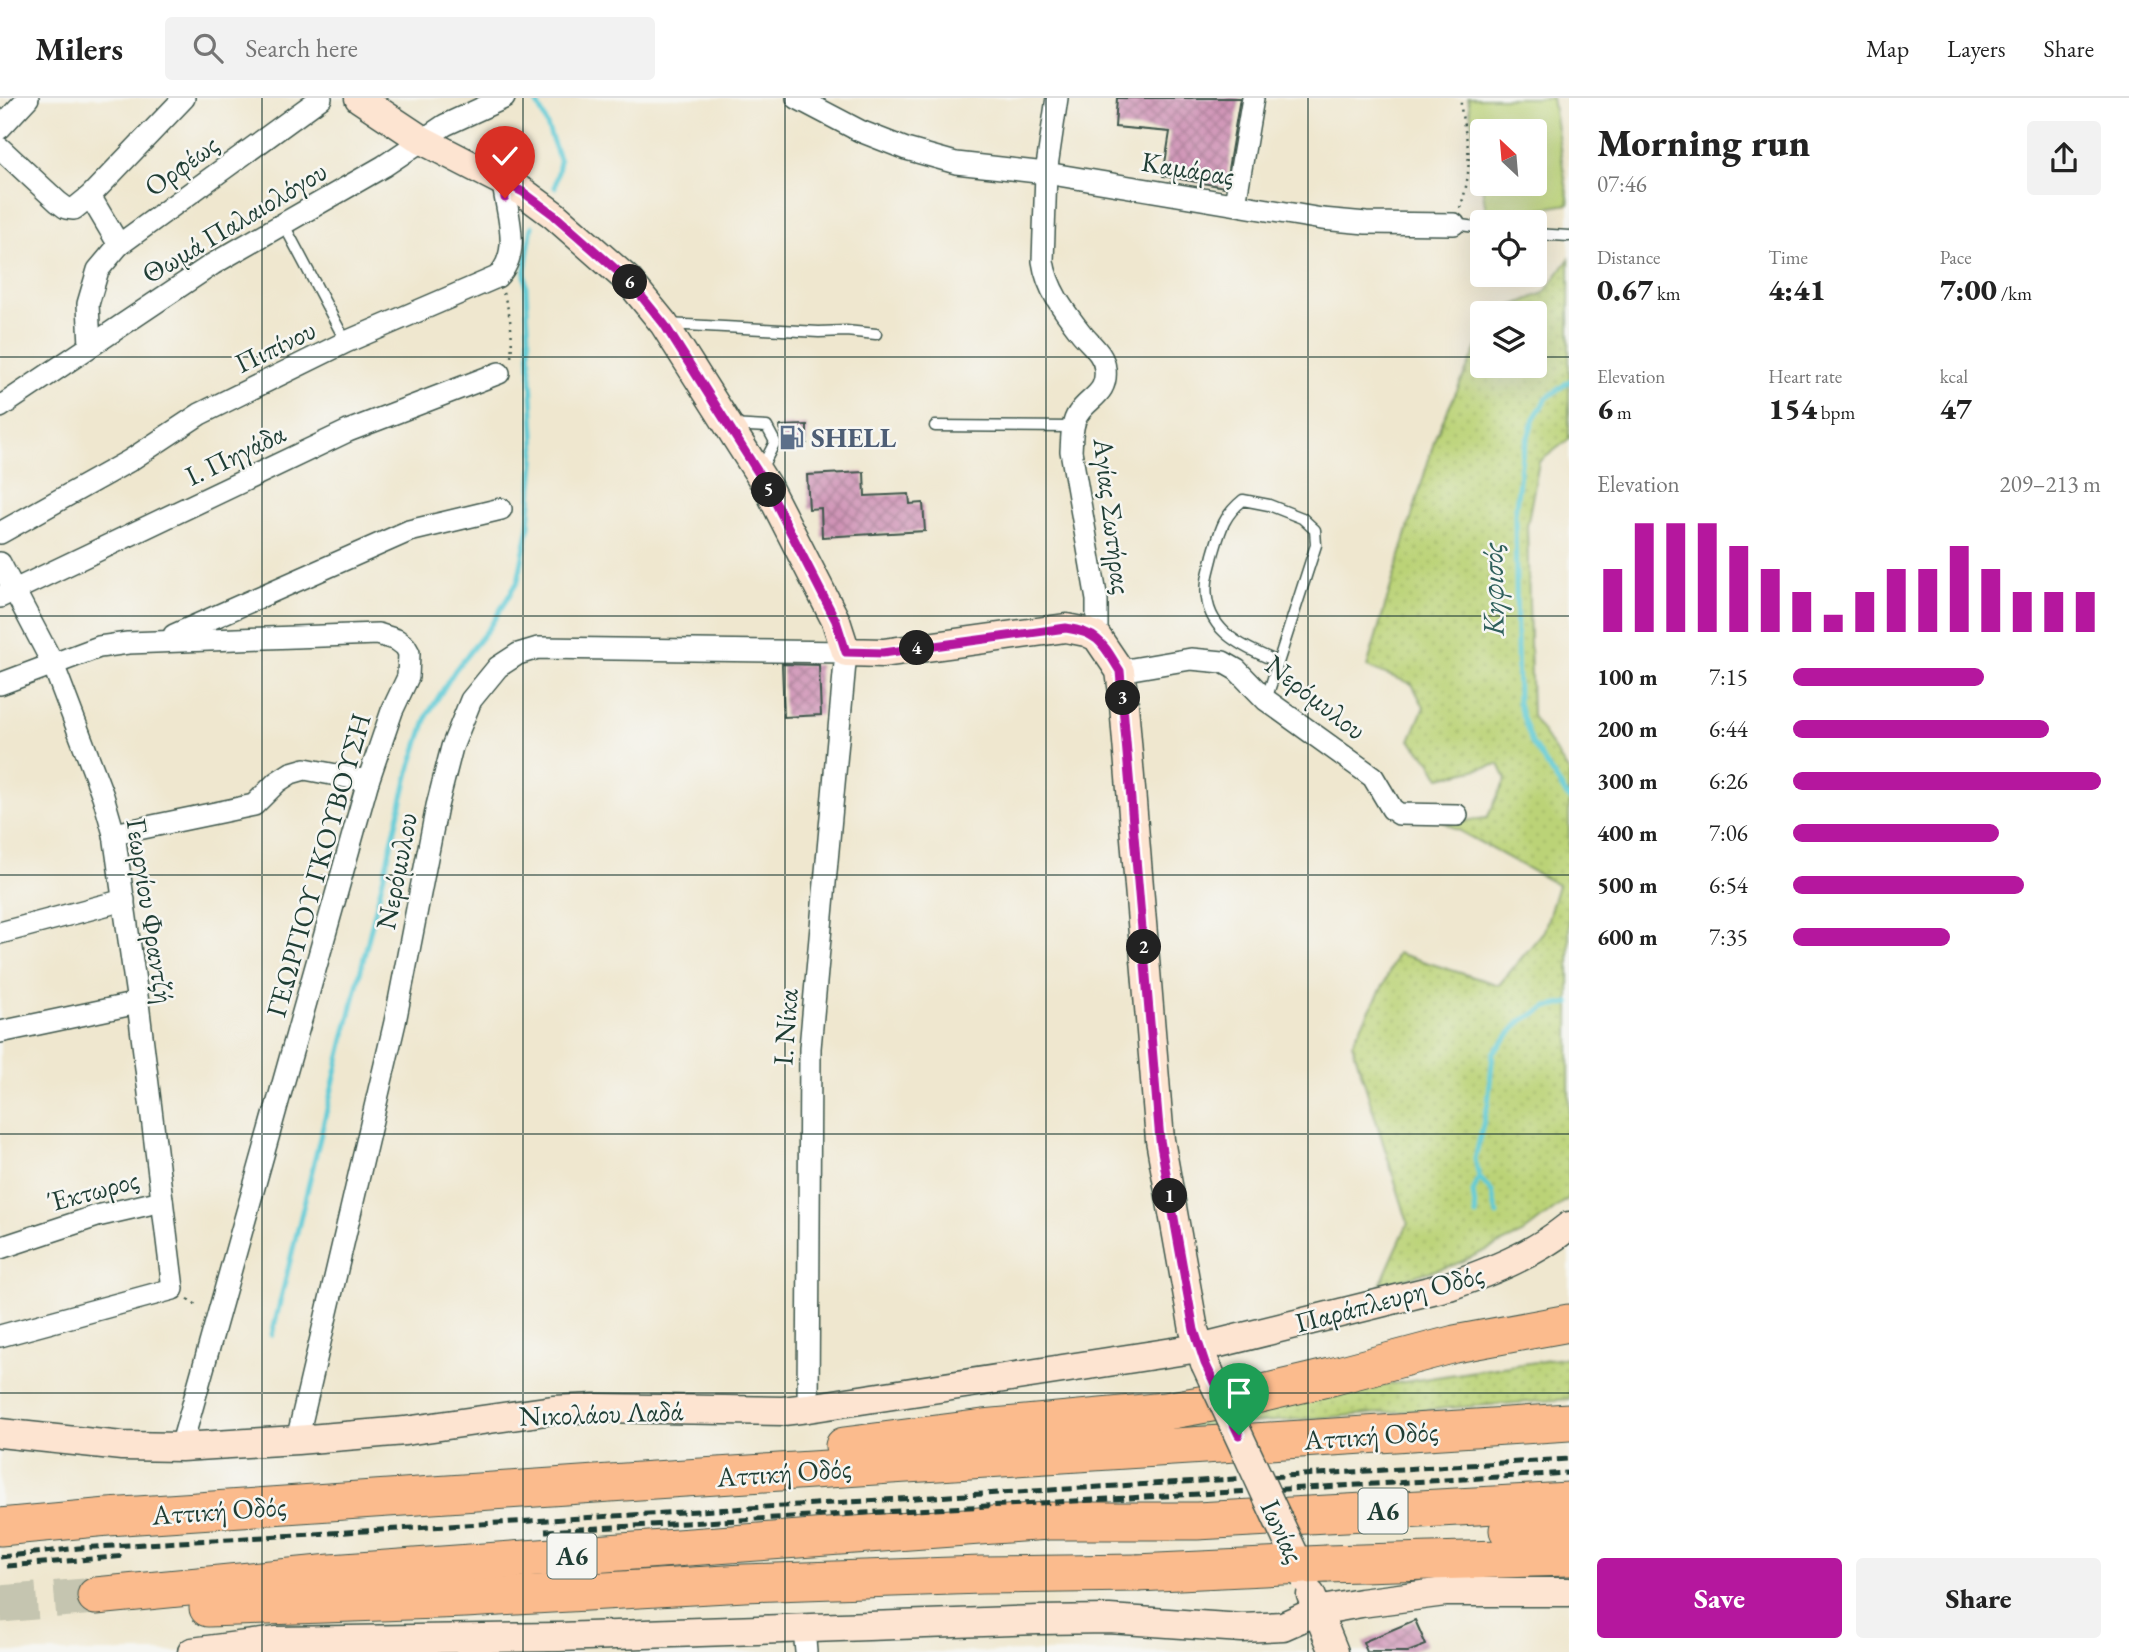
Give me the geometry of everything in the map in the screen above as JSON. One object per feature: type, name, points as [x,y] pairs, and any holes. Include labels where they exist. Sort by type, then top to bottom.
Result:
[{"type":"highway","points":[[1455,1344],[1569,1299]]},
{"type":"highway","points":[[654,1480],[769,1456],[983,1428],[1166,1411],[1291,1387],[1455,1344],[1569,1323]]},
{"type":"highway","name":"Αττική Οδός","points":[[0,1527],[108,1517],[654,1480],[1569,1422]]},
{"type":"highway","name":"Α6","points":[[1569,1501],[1197,1521],[1048,1521],[331,1573],[96,1596],[166,1609],[465,1600],[757,1582],[1137,1573],[1569,1557]]},
{"type":"highway","points":[[1197,1521],[1300,1535],[1410,1535],[1569,1527]]},
{"type":"street","points":[[0,148],[66,208],[74,209],[90,196],[184,98]]},
{"type":"street","name":"Ορφέως","points":[[90,346],[88,304],[98,270],[119,245],[321,98]]},
{"type":"street","points":[[359,98],[422,140],[513,187],[554,215],[629,281],[664,324],[759,474],[836,621],[846,652],[883,653],[1054,628],[1076,629],[1097,637]]},
{"type":"street","name":"Θωμά Παλαιολόγου","points":[[0,407],[213,264],[384,166],[444,125],[504,98]]},
{"type":"street","name":"Καμάρας","points":[[797,98],[860,131],[906,149],[956,163],[1046,173],[1322,219],[1366,223],[1454,224]]},
{"type":"street","name":"Αγίας Σωτήρας","points":[[1057,98],[1046,173],[1043,261],[1045,275],[1068,315],[1102,357],[1105,369],[1100,393],[1078,414],[1073,427],[1072,451],[1097,600],[1097,637]]},
{"type":"street","points":[[1235,204],[1253,98]]},
{"type":"street","points":[[0,128],[15,102]]},
{"type":"street","points":[[497,277],[506,268],[510,256],[513,187]]},
{"type":"street","points":[[90,196],[119,245]]},
{"type":"street","name":"Πιπίνου","points":[[0,533],[129,461],[200,414],[346,342],[497,277]]},
{"type":"street","name":"Ι. Πηγάδα","points":[[7,594],[348,431],[499,373]]},
{"type":"street","points":[[159,640],[201,624],[409,531],[501,509]]},
{"type":"street","name":"Γεωργίου Φραντζή","points":[[0,563],[7,594],[53,664],[103,796],[114,834],[173,1289]]},
{"type":"street","name":"ΓΕΩΡΓΙΟΥ ΓΚΟΥΒΟΥΣΗ","points":[[0,684],[99,647],[159,640],[378,634],[397,640],[405,646],[408,653],[408,677],[392,711],[368,781],[181,1447]]},
{"type":"street","name":"Ιωνίας","points":[[1097,637],[1120,671],[1160,1140],[1194,1330],[1202,1355],[1306,1580],[1334,1652]]},
{"type":"street","name":"Νερόμυλου","points":[[297,1440],[395,1022],[437,807],[452,747],[471,700],[498,667],[518,654],[538,648],[846,652]]},
{"type":"street","name":"Ι. Νίκα","points":[[808,1408],[810,1048],[846,652]]},
{"type":"street","name":"Νερόμυλου","points":[[1120,671],[1191,659],[1223,662],[1237,670],[1266,699],[1373,777],[1392,809],[1399,814],[1457,815]]},
{"type":"street","points":[[114,834],[254,805],[277,782],[291,773],[305,769],[368,781]]},
{"type":"street","points":[[0,933],[124,900]]},
{"type":"street","points":[[0,1032],[138,1003]]},
{"type":"street","name":"Έκτωρος","points":[[0,1248],[97,1216],[162,1201]]},
{"type":"street","name":"Παράπλευρη Οδός","points":[[1202,1355],[1449,1286],[1489,1272],[1522,1257],[1569,1226]]},
{"type":"street","points":[[0,1336],[173,1289]]},
{"type":"street","name":"Νικολάου Λαδά","points":[[0,1433],[122,1446],[181,1447],[405,1431],[553,1410],[596,1408],[783,1411],[1202,1355]]},
{"type":"street","points":[[192,1652],[559,1637],[805,1640],[1067,1619],[1255,1628],[1283,1626],[1317,1611],[1446,1592],[1569,1591]]},
{"type":"lane","points":[[283,223],[346,342]]},
{"type":"lane","points":[[1454,224],[1470,226]]},
{"type":"lane","points":[[1547,234],[1569,236]]},
{"type":"lane","points":[[664,324],[876,334]]},
{"type":"lane","points":[[935,426],[1073,427]]},
{"type":"lane","points":[[1266,699],[1279,662],[1316,545],[1315,530],[1303,518],[1269,505],[1243,500],[1233,508],[1221,525],[1207,580],[1207,601],[1224,634],[1247,649],[1279,662]]},
{"type":"path","points":[[1454,224],[1467,189],[1468,149],[1460,111],[1461,98]]},
{"type":"path","points":[[497,277],[510,318],[512,344],[511,362],[499,373]]},
{"type":"path","points":[[173,1289],[217,1320]]},
{"type":"green space","points":[[1468,98],[1552,98],[1569,204],[1531,210],[1486,210],[1484,196],[1547,196],[1547,119],[1471,119]]},
{"type":"green space","points":[[1569,259],[1569,439],[1539,462],[1527,526],[1532,716],[1569,772],[1569,1198],[1522,1234],[1454,1265],[1380,1285],[1408,1223],[1352,1043],[1384,984],[1397,953],[1499,985],[1544,931],[1558,885],[1445,823],[1487,818],[1506,779],[1499,764],[1440,778],[1431,762],[1410,740],[1424,707],[1412,684],[1367,667],[1436,435],[1470,363],[1470,378],[1547,378],[1547,301],[1524,301],[1544,293]]},
{"type":"green space","points":[[1569,1357],[1569,1399],[1013,1441]]},
{"type":"building","points":[[1117,98],[1240,98],[1225,187],[1163,176],[1170,132],[1115,127]]},
{"type":"building","points":[[807,425],[807,443],[783,444],[780,426]]},
{"type":"building","points":[[864,472],[865,496],[909,494],[910,504],[923,503],[925,531],[822,537],[821,508],[809,509],[807,475]]},
{"type":"building","points":[[782,664],[819,665],[821,715],[784,717]]},
{"type":"building","points":[[1415,1620],[1426,1645],[1408,1652],[1367,1652],[1363,1642]]},
{"type":"waterway","points":[[534,98],[560,161],[555,187]]},
{"type":"waterway","points":[[272,1335],[409,772],[428,714],[455,670],[489,628],[518,581],[529,526],[535,451],[525,270],[532,226]]},
{"type":"waterway","name":"Κηφισός","points":[[1569,381],[1547,398],[1534,418],[1522,456],[1515,514],[1518,703],[1532,743],[1569,799]]},
{"type":"waterway","name":"Κηφισός","points":[[1497,1215],[1492,1192],[1479,1177],[1475,1159],[1488,1103],[1493,1053],[1521,1021],[1548,1007],[1569,1003]]},
{"type":"waterway","name":"Κηφισός","points":[[1476,1215],[1473,1192],[1479,1177]]},
{"type":"tunnel","points":[[0,1604],[96,1596]]},
{"type":"railway","points":[[0,1557],[79,1548],[1569,1459]]},
{"type":"railway","points":[[545,1531],[1569,1473]]},
{"type":"railway","points":[[7,1566],[126,1556]]},
{"type":"place","name":"SHELL","points":[[791,437]]},
{"type":"route","points":[[505,198],[503,182],[523,192],[554,215],[629,281],[664,324],[768,488],[836,621],[846,652],[883,653],[1066,628],[1097,637],[1120,671],[1160,1140],[1194,1330],[1205,1363],[1239,1435]]}]
